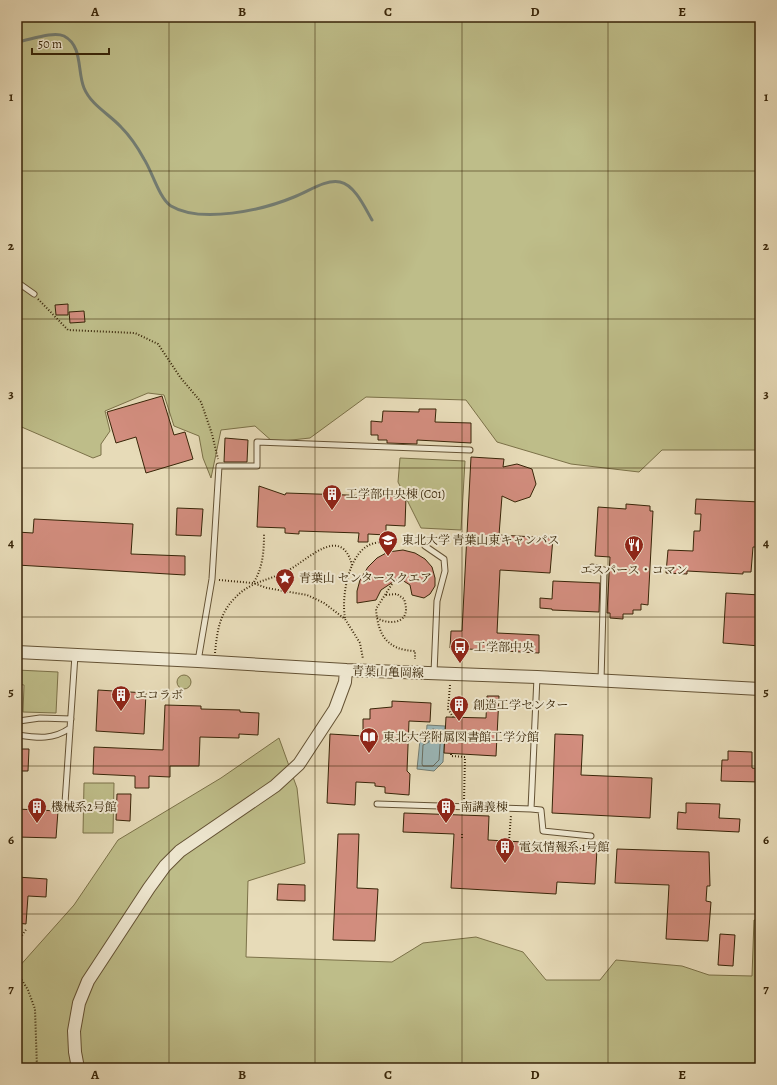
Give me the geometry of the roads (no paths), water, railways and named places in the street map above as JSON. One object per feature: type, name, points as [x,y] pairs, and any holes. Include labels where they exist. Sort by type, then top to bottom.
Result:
[{"type":"street","name":"青葉山亀岡線","points":[[17,652],[346,670],[537,677],[760,689]]},
{"type":"street","points":[[78,1068],[74,1031],[79,1003],[88,980],[149,888],[165,866],[180,851],[275,786],[299,764],[335,709],[345,682],[346,670]]},
{"type":"lane","points":[[17,282],[34,294]]},
{"type":"lane","points":[[198,661],[212,579],[219,466],[257,466],[257,442],[470,450]]},
{"type":"lane","points":[[425,546],[444,559],[445,571],[437,601],[434,673]]},
{"type":"lane","points":[[592,567],[604,570],[601,681]]},
{"type":"lane","points":[[65,804],[75,655]]},
{"type":"lane","points":[[531,810],[537,677]]},
{"type":"lane","points":[[70,728],[60,735],[37,738],[18,735],[19,721],[40,718],[71,719]]},
{"type":"lane","points":[[377,804],[541,810],[543,831],[591,836]]},
{"type":"water","points":[[427,725],[445,726],[443,762],[434,771],[417,769],[420,740],[426,740]]},
{"type":"waterway","points":[[17,42],[41,36],[54,35],[64,36],[70,40],[77,52],[82,81],[87,94],[131,138],[147,164],[163,197],[171,206],[184,211],[199,214],[232,213],[281,202],[328,182],[340,182],[355,192],[372,220]]},
{"type":"place","name":"工学部中央棟 (C01)","points":[[332,511]]},
{"type":"place","name":"東北大学 青葉山東キャンパス","points":[[388,557]]},
{"type":"place","name":"エスパース・コマン","points":[[634,562]]},
{"type":"place","name":"青葉山 センタースクエア","points":[[285,595]]},
{"type":"place","name":"工学部中央","points":[[460,664]]},
{"type":"place","name":"エコラボ","points":[[121,712]]},
{"type":"place","name":"創造工学センター","points":[[459,722]]},
{"type":"place","name":"東北大学附属図書館工学分館","points":[[369,754]]},
{"type":"place","name":"機械系2号館","points":[[37,824]]},
{"type":"place","name":"南講義棟","points":[[446,824]]},
{"type":"place","name":"電気情報系 1号館","points":[[505,864]]}]
